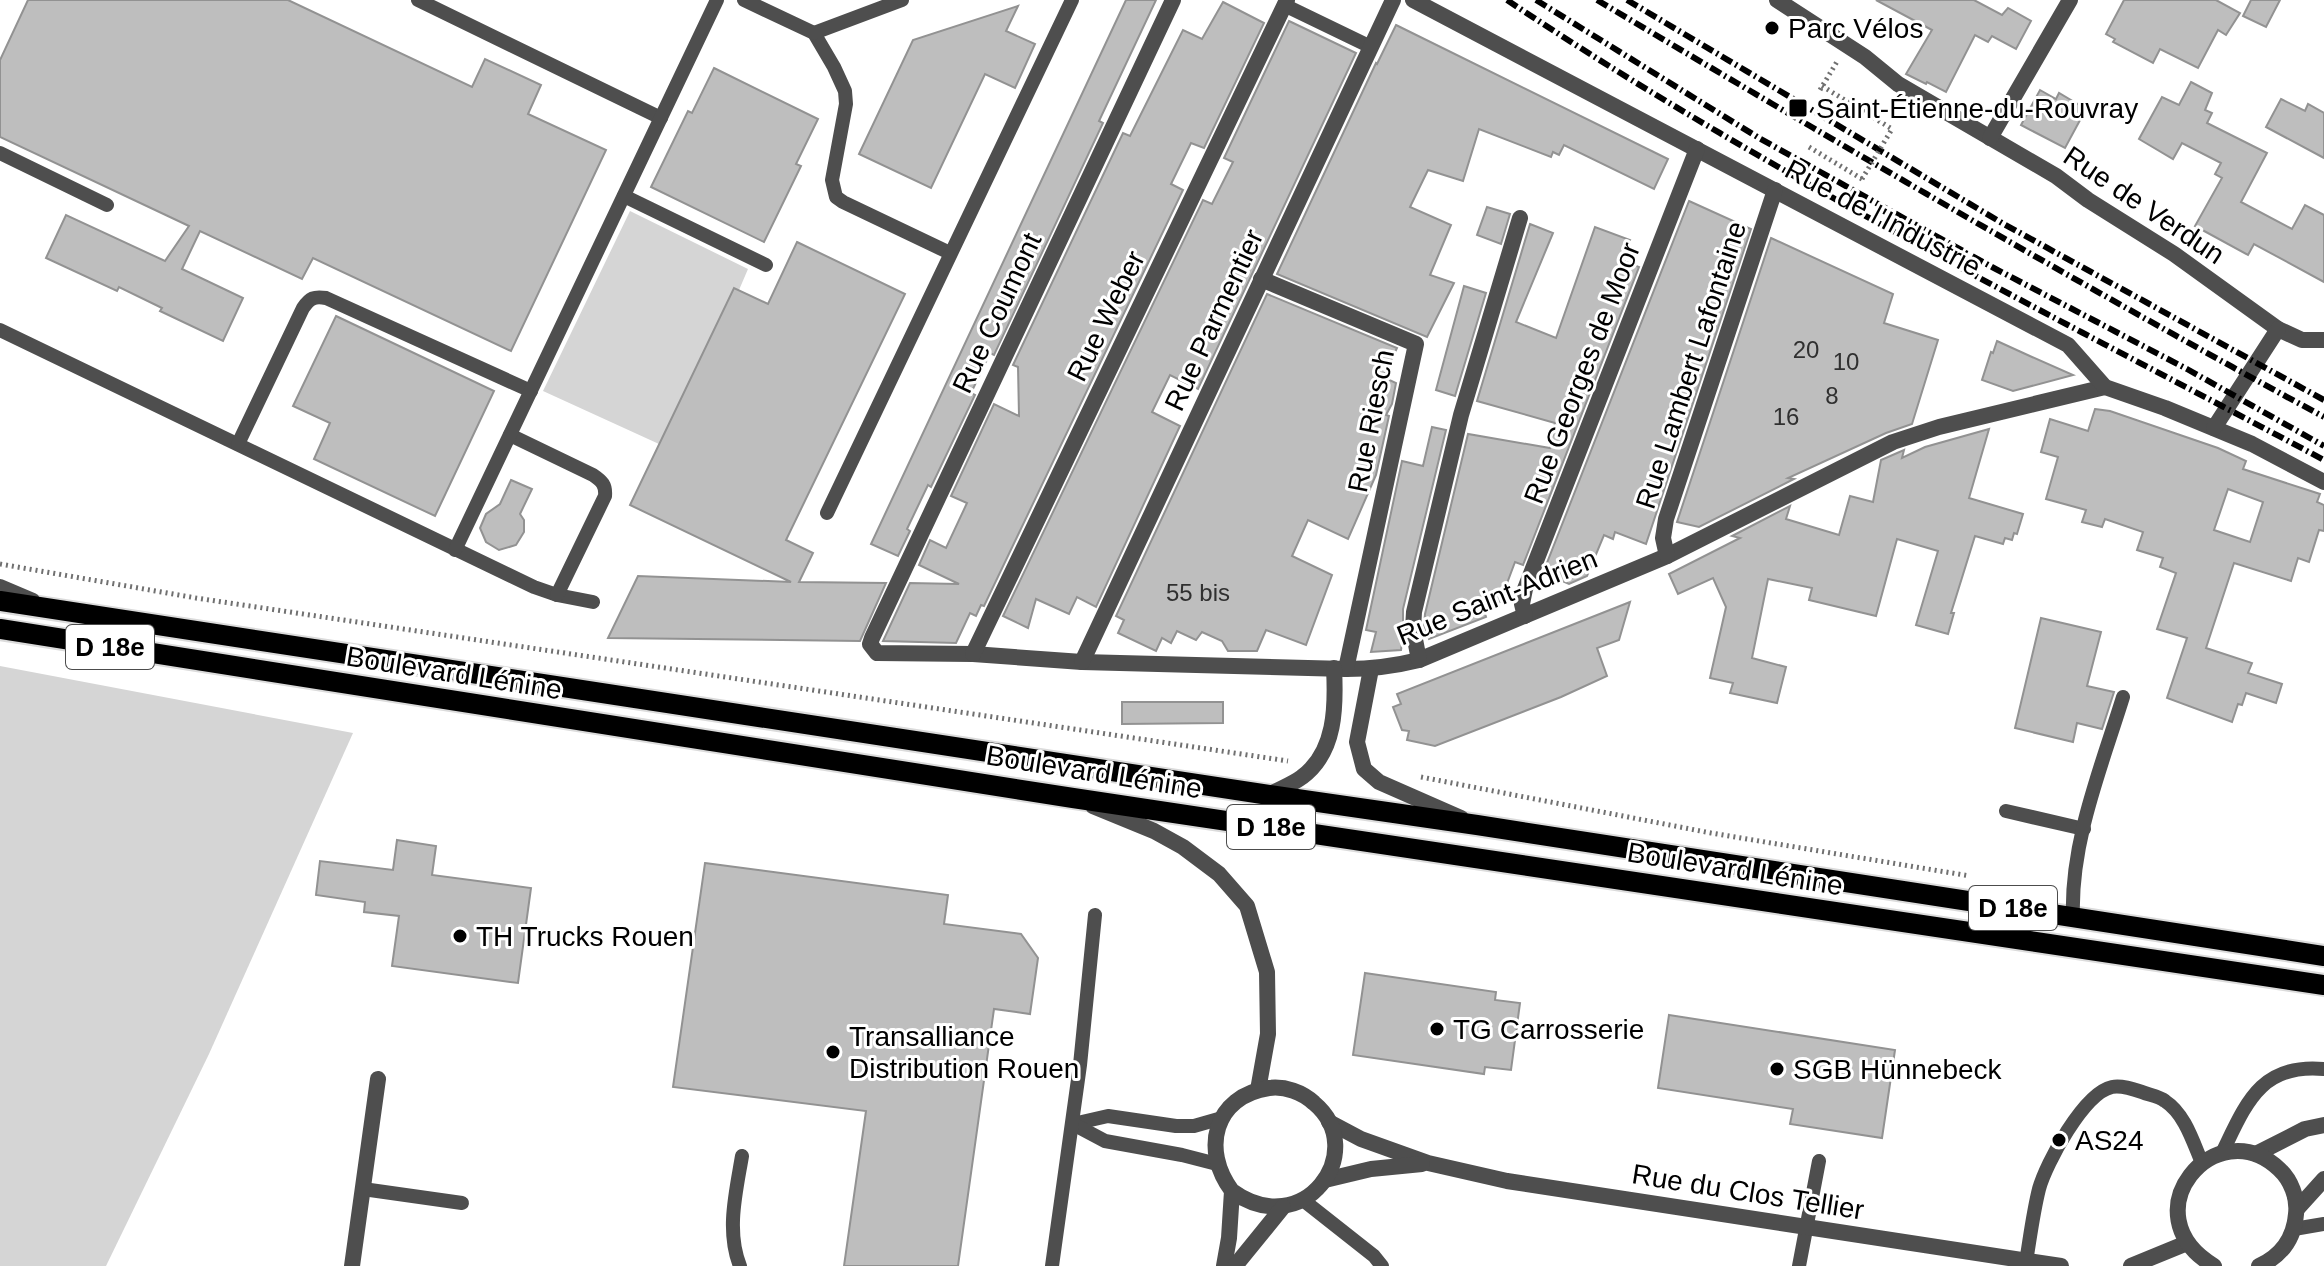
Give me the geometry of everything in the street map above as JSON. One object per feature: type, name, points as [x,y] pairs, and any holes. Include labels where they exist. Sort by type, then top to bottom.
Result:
[{"type":"main road","name":"Boulevard Lénine","points":[[0,601],[2324,956]]},
{"type":"main road","name":"Boulevard Lénine","points":[[0,629],[1073,798],[2324,985]]},
{"type":"street","name":"Rue Coumont","points":[[872,649],[872,638],[1173,0]]},
{"type":"street","name":"Rue Parmentier","points":[[1082,662],[1393,0]]},
{"type":"street","name":"Rue de l'Industrie","points":[[1413,0],[2068,345],[2105,387],[2252,444],[2324,482]]},
{"type":"street","name":"Rue de Verdun","points":[[1777,0],[1865,57],[1898,84],[2056,176],[2174,254],[2278,329],[2302,340],[2324,340]]},
{"type":"street","points":[[1990,138],[2070,0]]},
{"type":"street","name":"Rue Weber","points":[[973,654],[1286,3]]},
{"type":"street","name":"Rue Georges de Moor","points":[[1525,616],[1522,604],[1525,589],[1697,149]]},
{"type":"street","name":"Rue Lambert Lafontaine","points":[[1667,556],[1663,538],[1666,519],[1775,190]]},
{"type":"street","points":[[1419,660],[1414,612],[1461,415],[1520,218]]},
{"type":"street","name":"Rue Riesch","points":[[1261,279],[1416,344],[1340,669]]},
{"type":"street","points":[[2214,428],[2278,329]]},
{"type":"street","name":"Rue Saint-Adrien","points":[[872,649],[886,655],[973,654],[1082,662],[1340,669],[1371,669],[1419,660],[1667,556],[1893,442],[1939,427],[2105,387]]},
{"type":"street","points":[[1269,795],[1302,777],[1313,765],[1331,733],[1340,669]]},
{"type":"street","points":[[1371,669],[1357,742],[1364,769],[1379,782],[1477,825]]},
{"type":"street","points":[[1073,798],[1154,831],[1183,847],[1219,874],[1247,906],[1267,972],[1268,1034],[1258,1090],[1244,1096],[1222,1118],[1216,1133],[1215,1148],[1217,1164],[1232,1191],[1260,1206],[1283,1207]]},
{"type":"street","points":[[352,1266],[378,1079]]},
{"type":"street","name":"Rue du Clos Tellier","points":[[1258,1090],[1275,1087],[1292,1090],[1314,1102],[1329,1122],[1361,1139],[1428,1163],[1507,1181],[2061,1266]]},
{"type":"street","points":[[1325,1180],[1334,1151],[1329,1122]]},
{"type":"street","points":[[2256,1154],[2305,1129],[2324,1125]]},
{"type":"street","points":[[2214,1266],[2199,1257],[2187,1243],[2177,1209],[2189,1176],[2202,1163],[2222,1153],[2239,1151],[2256,1154],[2283,1173],[2293,1190],[2297,1209],[2294,1229],[2285,1246],[2271,1260],[2259,1266]]},
{"type":"street","name":"Rue du Clos Tellier","points":[[1283,1207],[1303,1200],[1325,1180],[1371,1169],[1428,1163]]},
{"type":"street","points":[[2297,1209],[2324,1179]]},
{"type":"street","points":[[1224,1266],[1232,1191]]},
{"type":"street","points":[[1235,1266],[1283,1207]]},
{"type":"street","points":[[2131,1266],[2187,1243]]},
{"type":"lane","points":[[418,0],[661,118]]},
{"type":"lane","points":[[455,550],[717,0]]},
{"type":"lane","points":[[744,0],[814,33],[845,91],[844,123],[832,180],[836,197],[950,253]]},
{"type":"lane","points":[[814,33],[902,0]]},
{"type":"lane","points":[[827,513],[1072,0]]},
{"type":"lane","points":[[1286,3],[1371,47]]},
{"type":"lane","points":[[0,153],[107,205]]},
{"type":"lane","points":[[624,196],[766,265]]},
{"type":"lane","points":[[238,444],[303,308],[309,299],[316,296],[531,391]]},
{"type":"lane","points":[[0,330],[534,587],[593,602]]},
{"type":"lane","points":[[510,435],[593,475],[606,488],[605,496],[557,595]]},
{"type":"lane","points":[[0,586],[56,609]]},
{"type":"lane","points":[[2073,918],[2072,893],[2084,829],[2123,697]]},
{"type":"lane","points":[[2006,811],[2084,829]]},
{"type":"lane","points":[[1052,1266],[1073,1124],[1095,915]]},
{"type":"lane","points":[[2222,1153],[2244,1108],[2270,1079],[2284,1071],[2324,1069]]},
{"type":"lane","points":[[2026,1262],[2039,1187],[2047,1167],[2081,1111],[2099,1094],[2112,1087],[2130,1088],[2164,1100],[2180,1116],[2202,1163]]},
{"type":"lane","points":[[1073,1124],[1108,1116],[1194,1126],[1222,1118]]},
{"type":"lane","points":[[1073,1124],[1105,1141],[1217,1164]]},
{"type":"lane","points":[[740,1266],[735,1252],[733,1217],[742,1156]]},
{"type":"lane","points":[[1799,1266],[1819,1161]]},
{"type":"lane","points":[[363,1189],[462,1203]]},
{"type":"lane","points":[[1303,1200],[1374,1256],[1382,1266]]},
{"type":"lane","points":[[2294,1229],[2324,1224]]},
{"type":"path","points":[[1809,147],[1862,179],[1892,129],[1821,88],[1847,45]]},
{"type":"path","points":[[0,564],[196,598],[1313,765]]},
{"type":"path","points":[[1409,774],[1711,833],[1978,877]]},
{"type":"shaded area","points":[[630,211],[748,269],[739,290],[734,288],[659,444],[543,391]]},
{"type":"shaded area","points":[[0,666],[353,733],[209,1054],[106,1266],[0,1266]]},
{"type":"building","points":[[28,0],[288,0],[472,87],[485,59],[541,85],[528,114],[606,150],[511,351],[313,258],[302,279],[200,231],[182,269],[243,298],[223,341],[160,311],[162,308],[119,287],[117,291],[46,258],[66,215],[165,261],[189,226],[0,137],[0,60]]},
{"type":"building","points":[[1126,0],[1156,0],[1099,121],[1103,123],[994,355],[990,353],[971,393],[975,395],[931,487],[928,485],[898,556],[871,544]]},
{"type":"building","points":[[1876,0],[1974,0],[2002,15],[2008,8],[2031,21],[2016,49],[1992,36],[1988,42],[1975,35],[1946,92],[1906,74],[1932,30]]},
{"type":"building","points":[[2124,0],[2216,0],[2240,13],[2226,35],[2218,30],[2198,68],[2160,49],[2153,63],[2113,42],[2115,39],[2106,34]]},
{"type":"building","points":[[2251,0],[2280,0],[2266,27],[2243,16]]},
{"type":"building","points":[[1223,2],[1264,23],[1204,148],[1191,143],[1171,184],[1183,190],[984,606],[981,605],[976,616],[970,613],[956,643],[883,641],[910,583],[959,584],[919,565],[930,540],[946,548],[967,503],[951,496],[994,404],[1019,416],[1018,367],[1013,365],[1123,133],[1130,136],[1183,30],[1202,39]]},
{"type":"building","points":[[1018,6],[1006,31],[1035,44],[1015,88],[985,74],[931,188],[859,154],[913,40]]},
{"type":"building","points":[[1289,21],[1356,53],[1198,389],[1170,375],[1152,412],[1180,426],[1096,607],[1077,597],[1069,614],[1036,599],[1028,628],[1003,616],[1203,200],[1212,204],[1233,162],[1224,158]]},
{"type":"building","points":[[1396,25],[1668,159],[1654,189],[1564,145],[1559,155],[1553,152],[1551,157],[1479,129],[1463,181],[1428,170],[1410,207],[1451,225],[1430,275],[1454,283],[1427,337],[1277,274]]},
{"type":"building","points":[[714,68],[818,119],[796,164],[801,166],[764,242],[651,187],[688,111],[692,113]]},
{"type":"building","points":[[2191,82],[2212,93],[2205,110],[2212,113],[2207,123],[2267,153],[2241,202],[2292,229],[2305,205],[2324,215],[2324,282],[2254,244],[2248,255],[2195,226],[2222,178],[2215,174],[2221,163],[2182,143],[2173,159],[2139,139],[2162,97],[2179,105]]},
{"type":"building","points":[[2040,90],[2056,99],[2059,93],[2086,109],[2065,148],[2021,125]]},
{"type":"building","points":[[2281,99],[2305,111],[2308,104],[2324,113],[2324,158],[2266,127]]},
{"type":"building","points":[[1689,201],[1751,229],[1646,544],[1615,532],[1613,539],[1604,535],[1587,576],[1569,584],[1543,573]]},
{"type":"building","points":[[1487,207],[1510,214],[1501,244],[1477,235]]},
{"type":"building","points":[[1530,224],[1553,233],[1516,322],[1556,338],[1595,227],[1630,240],[1621,260],[1639,267],[1523,565],[1515,562],[1500,602],[1484,610],[1486,617],[1429,639],[1424,626],[1425,614],[1468,434],[1550,448],[1555,423],[1477,401]]},
{"type":"building","points":[[1771,238],[1893,294],[1884,323],[1938,340],[1912,424],[1788,478],[1794,479],[1699,527],[1677,522]]},
{"type":"building","points":[[797,242],[905,294],[786,540],[813,553],[799,582],[886,583],[860,641],[608,638],[638,576],[791,582],[630,505],[734,288],[768,304]]},
{"type":"building","points":[[1464,286],[1486,293],[1455,396],[1436,390]]},
{"type":"building","points":[[1267,294],[1397,348],[1383,377],[1396,383],[1392,404],[1386,415],[1389,416],[1376,475],[1348,539],[1308,520],[1292,556],[1332,575],[1306,645],[1266,630],[1257,651],[1228,651],[1222,641],[1202,632],[1196,640],[1177,631],[1171,643],[1162,638],[1156,651],[1118,633],[1124,620],[1116,616]]},
{"type":"building","points":[[336,316],[494,391],[435,516],[314,459],[330,423],[293,406]]},
{"type":"building","points":[[1997,341],[2073,375],[2013,391],[1982,380]]},
{"type":"building","points":[[2095,409],[2110,411],[2218,448],[2246,461],[2243,469],[2320,494],[2317,502],[2324,505],[2324,531],[2319,530],[2309,562],[2298,558],[2291,581],[2234,563],[2206,648],[2252,663],[2248,673],[2282,684],[2276,703],[2246,693],[2242,705],[2238,704],[2232,722],[2167,698],[2187,638],[2157,629],[2176,573],[2160,567],[2163,558],[2137,550],[2143,532],[2105,519],[2102,527],[2082,522],[2086,510],[2046,499],[2058,457],[2041,452],[2050,419],[2088,431]],"holes":[[[2228,489],[2263,502],[2250,542],[2214,530]]]},
{"type":"building","points":[[1432,427],[1446,430],[1403,609],[1401,650],[1371,652],[1376,632],[1366,630],[1402,461],[1423,466]]},
{"type":"building","points":[[1989,429],[1969,498],[2023,514],[2012,540],[2005,538],[2003,544],[1975,536],[1951,613],[1954,613],[1948,634],[1916,625],[1938,551],[1897,539],[1876,616],[1809,600],[1812,588],[1768,579],[1752,658],[1786,667],[1777,703],[1730,693],[1733,683],[1710,678],[1726,607],[1713,578],[1678,594],[1669,574],[1740,538],[1732,536],[1790,506],[1786,519],[1839,535],[1850,496],[1873,502],[1881,460],[1904,450],[1902,458],[1925,447]]},
{"type":"building","points":[[511,480],[532,489],[520,514],[524,520],[524,532],[516,545],[499,550],[486,542],[480,528],[486,514],[500,504]]},
{"type":"building","points":[[1630,602],[1619,640],[1597,648],[1607,676],[1435,746],[1407,740],[1409,731],[1402,730],[1393,707],[1401,704],[1397,694]]},
{"type":"building","points":[[2041,618],[2101,632],[2087,686],[2114,692],[2102,729],[2077,723],[2073,742],[2015,728]]},
{"type":"building","points":[[1122,702],[1223,702],[1223,723],[1122,724]]},
{"type":"building","name":"TH Trucks Rouen","points":[[397,840],[436,846],[432,875],[531,888],[518,983],[392,966],[399,916],[364,912],[365,902],[316,895],[320,861],[393,870]]},
{"type":"building","name":"Transalliance Distribution Rouen","points":[[705,863],[948,895],[944,924],[1021,934],[1038,958],[1030,1014],[994,1009],[958,1266],[844,1266],[866,1111],[673,1087]]},
{"type":"building","name":"TG Carrosserie","points":[[1365,973],[1496,992],[1495,1000],[1520,1003],[1511,1070],[1485,1067],[1484,1074],[1353,1055]]},
{"type":"building","name":"SGB Hünnebeck","points":[[1669,1015],[1895,1050],[1882,1138],[1790,1124],[1793,1109],[1658,1088]]},
{"type":"railway","points":[[1507,0],[1605,64],[1807,183],[2324,460]]},
{"type":"railway","points":[[1536,0],[1759,138],[2324,446]]},
{"type":"railway","points":[[1597,0],[1958,212],[2324,417]]},
{"type":"railway","points":[[1627,0],[2002,223],[2324,400]]},
{"type":"place","name":"Parc Vélos","points":[[1772,28]]},
{"type":"place","name":"Saint-Étienne-du-Rouvray","points":[[1798,108]]},
{"type":"place","name":"TH Trucks Rouen","points":[[460,936]]},
{"type":"place","name":"TG Carrosserie","points":[[1437,1029]]},
{"type":"place","name":"Transalliance Distribution Rouen","points":[[833,1052]]},
{"type":"place","name":"SGB Hünnebeck","points":[[1777,1069]]},
{"type":"place","name":"AS24","points":[[2059,1140]]}]
